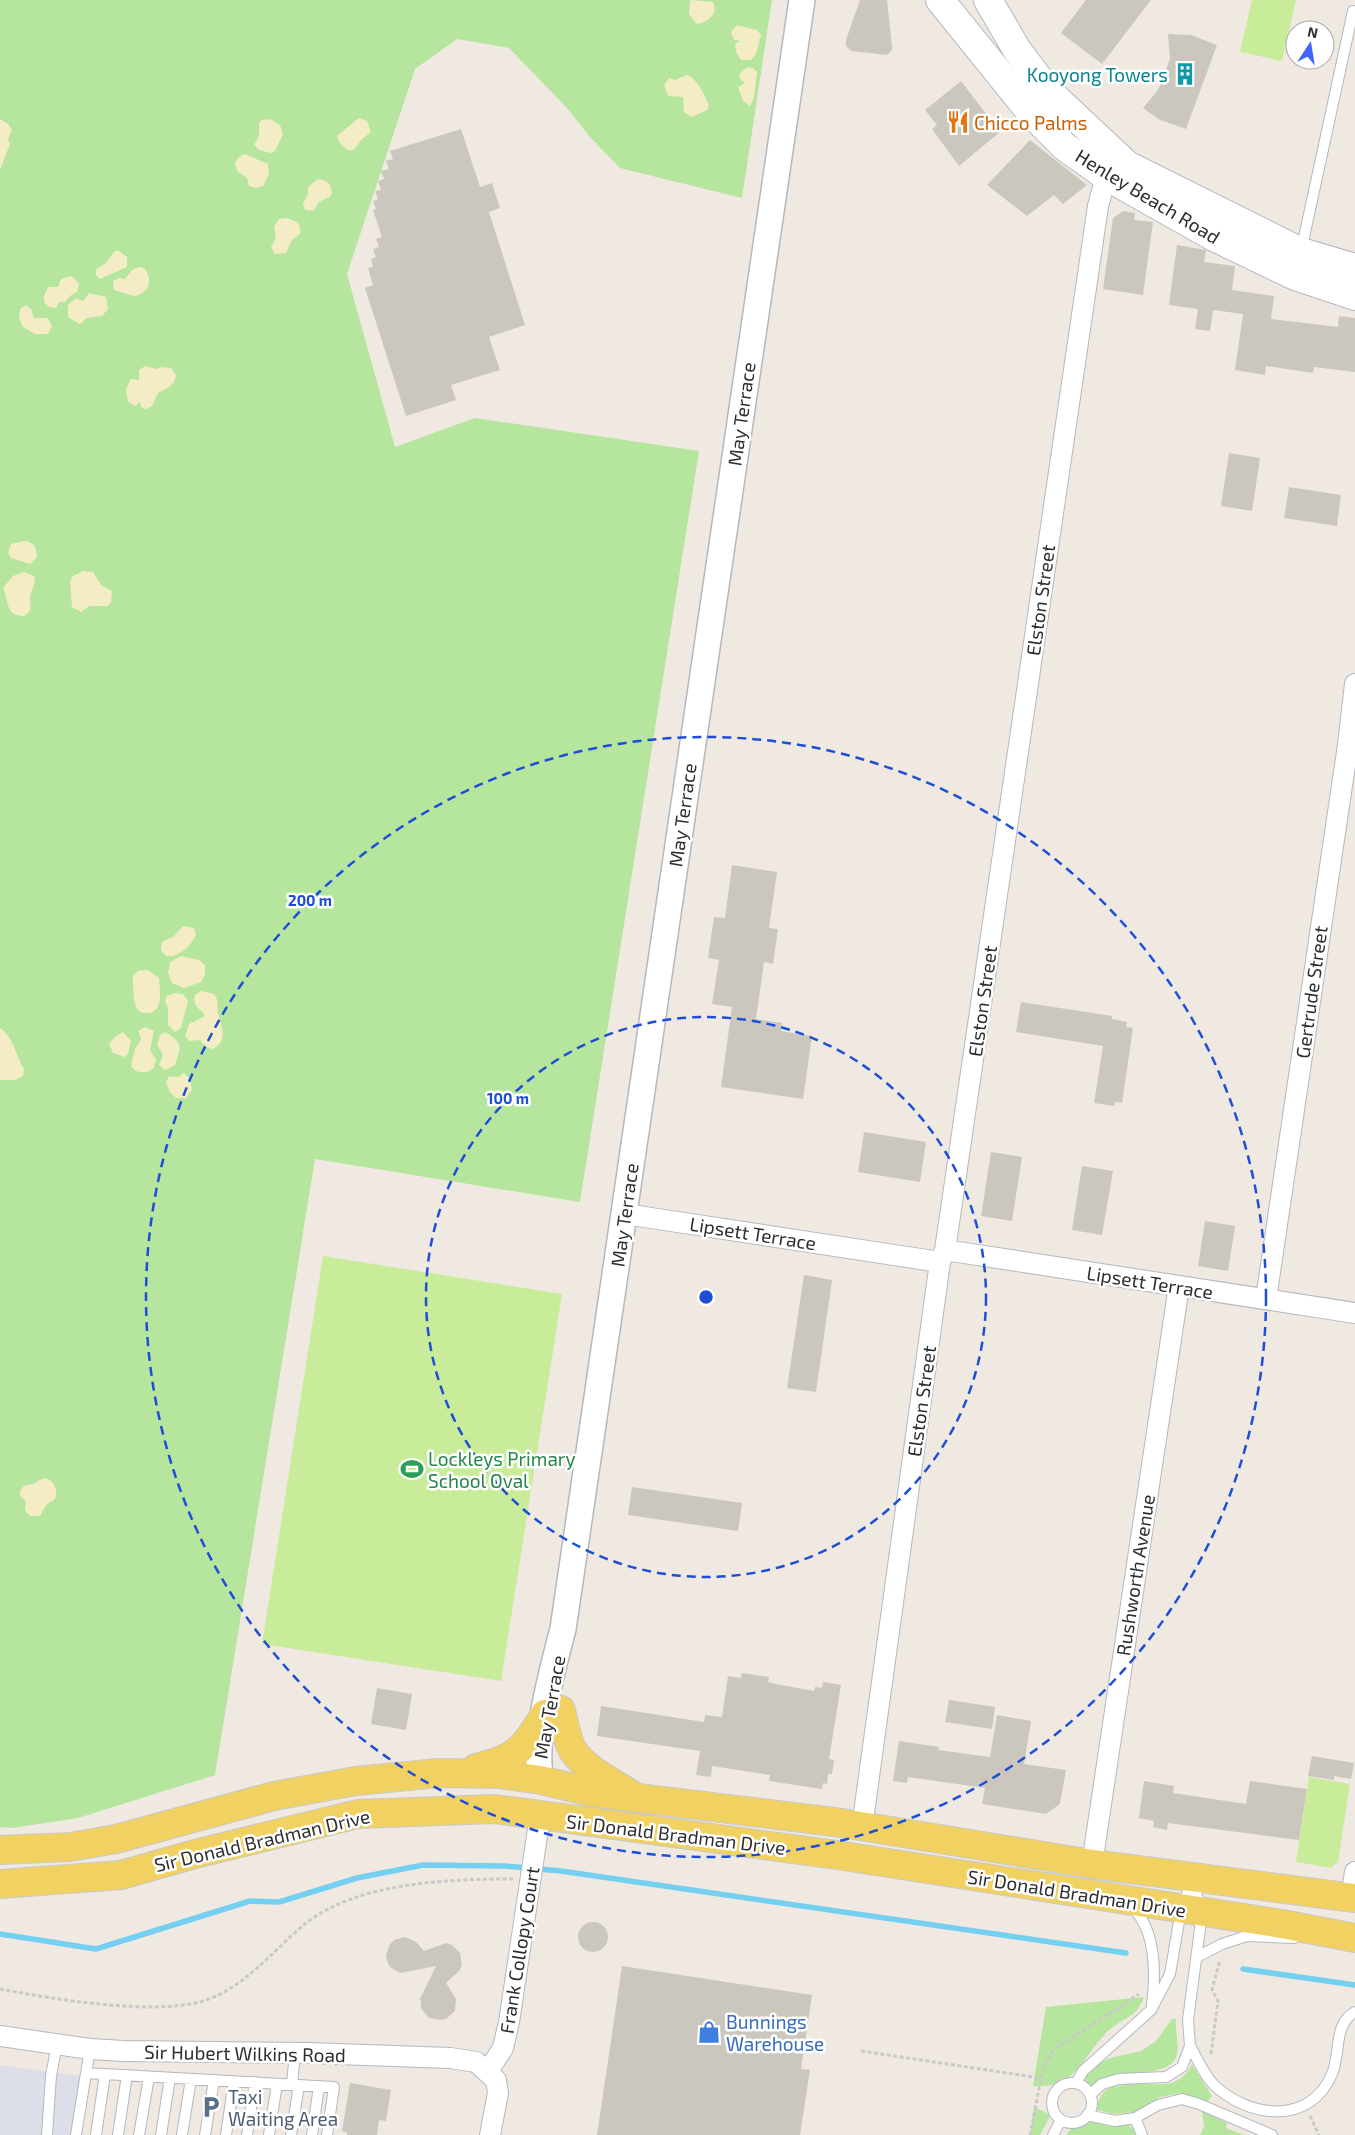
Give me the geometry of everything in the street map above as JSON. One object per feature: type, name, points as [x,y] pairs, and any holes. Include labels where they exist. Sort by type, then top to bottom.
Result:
[{"type":"main road","points":[[947,10],[975,0]]},
{"type":"main road","name":"Henley Beach Road","points":[[988,0],[1017,50],[1048,91],[1127,166],[1301,252],[1355,268]]},
{"type":"main road","points":[[1009,0],[1017,50]]},
{"type":"main road","name":"Henley Beach Road","points":[[947,10],[1032,114],[1065,147],[1106,176],[1214,237],[1284,270],[1355,296]]},
{"type":"main road","points":[[451,1774],[501,1762],[512,1756],[530,1739],[553,1712],[576,1754],[587,1765],[634,1796]]},
{"type":"main road","name":"Sir Donald Bradman Drive","points":[[0,1850],[70,1847],[116,1839],[274,1796],[356,1782],[451,1774],[498,1774],[541,1780],[590,1792],[634,1796],[862,1827],[1092,1864],[1193,1877],[1354,1892]]},
{"type":"main road","points":[[495,1810],[541,1780],[562,1801],[607,1826]]},
{"type":"main road","name":"Sir Donald Bradman Drive","points":[[0,1884],[121,1875],[195,1854],[358,1814],[495,1810],[837,1855],[1126,1901],[1189,1923],[1355,1939]]},
{"type":"street","name":"May Terrace","points":[[541,1780],[551,1766],[553,1712],[550,1682],[564,1629],[802,0]]},
{"type":"street","name":"Elston Street","points":[[862,1827],[943,1256],[1096,216],[1106,176]]},
{"type":"street","name":"Gertrude Street","points":[[1266,1299],[1354,708],[1355,684]]},
{"type":"street","name":"Lipsett Terrace","points":[[625,1214],[1179,1286],[1355,1313]]},
{"type":"street","name":"Rushworth Avenue","points":[[1092,1864],[1179,1286]]},
{"type":"street","name":"Frank Collopy Court","points":[[488,2071],[503,2048],[509,2022],[540,1816]]},
{"type":"street","name":"Sir Hubert Wilkins Road","points":[[0,2036],[90,2049],[450,2058],[476,2062],[488,2071]]},
{"type":"street","points":[[488,2071],[496,2080],[498,2093],[490,2135]]},
{"type":"lane","points":[[1301,252],[1353,11]]},
{"type":"lane","points":[[1076,2083],[1088,2065],[1139,2023],[1151,2010],[1170,1974],[1189,1923],[1193,1877]]},
{"type":"lane","points":[[1090,2095],[1102,2084],[1119,2079],[1166,2077],[1182,2068],[1190,2046],[1188,2020],[1192,1976],[1197,1957],[1189,1923],[1193,1877]]},
{"type":"lane","points":[[1126,1901],[1138,1912],[1146,1927],[1155,1977],[1151,2010]]},
{"type":"lane","points":[[1197,1957],[1217,1946],[1247,1936],[1355,1939]]},
{"type":"lane","points":[[1190,2046],[1213,2084],[1242,2103],[1261,2111],[1277,2113],[1303,2105],[1326,2084],[1333,2073],[1342,2023],[1355,2012]]},
{"type":"lane","points":[[47,2135],[51,2076],[57,2044]]},
{"type":"lane","points":[[76,2135],[90,2049]]},
{"type":"lane","points":[[291,2135],[296,2085],[295,2053]]},
{"type":"lane","points":[[86,2073],[334,2087],[327,2135]]},
{"type":"lane","points":[[96,2135],[105,2074]]},
{"type":"lane","points":[[118,2135],[127,2075]]},
{"type":"lane","points":[[139,2135],[149,2076]]},
{"type":"lane","points":[[161,2135],[170,2078]]},
{"type":"lane","points":[[182,2135],[191,2079]]},
{"type":"lane","points":[[205,2135],[214,2080]]},
{"type":"lane","points":[[226,2135],[234,2081]]},
{"type":"lane","points":[[247,2135],[255,2082]]},
{"type":"lane","points":[[1076,2083],[1085,2087],[1090,2095],[1092,2105],[1088,2115],[1074,2123],[1061,2120],[1053,2110],[1052,2097],[1060,2086],[1076,2083]]},
{"type":"lane","points":[[269,2135],[277,2084]]},
{"type":"lane","points":[[312,2135],[319,2086]]},
{"type":"lane","points":[[1088,2115],[1115,2121],[1135,2118],[1158,2105],[1182,2099],[1199,2104],[1272,2135]]},
{"type":"lane","points":[[1135,2118],[1142,2135]]},
{"type":"lane","points":[[1053,2135],[1061,2120]]},
{"type":"path","points":[[0,1989],[47,1998],[143,2007],[180,2005],[202,2001],[227,1991],[244,1980],[307,1923],[333,1907],[394,1888],[484,1879],[531,1880]]},
{"type":"path","points":[[1213,2060],[1210,2055],[1218,2001],[1212,1990],[1221,1959],[1226,1954]]},
{"type":"path","points":[[1030,2135],[1040,2078],[1053,2050],[1146,1989]]},
{"type":"path","points":[[861,2051],[1040,2078]]},
{"type":"shaded area","points":[[0,2065],[81,2076],[72,2135],[0,2135]]},
{"type":"green space","points":[[0,0],[772,0],[742,198],[620,168],[590,137],[567,108],[509,48],[457,39],[415,69],[347,274],[395,447],[475,418],[699,451],[580,1202],[315,1159],[215,1775],[78,1818],[12,1828],[0,1827]]},
{"type":"green space","points":[[1252,0],[1296,0],[1291,20],[1285,20],[1285,48],[1282,61],[1240,52]]},
{"type":"green space","name":"Lockleys Primary School Oval","points":[[323,1256],[562,1294],[501,1681],[262,1644]]},
{"type":"green space","points":[[1309,1777],[1350,1784],[1338,1862],[1331,1868],[1296,1862]]},
{"type":"green space","points":[[1144,1997],[1136,2011],[1109,2030],[1083,2063],[1068,2078],[1047,2086],[1033,2086],[1046,2007]]},
{"type":"green space","points":[[1172,2019],[1176,2019],[1177,2054],[1174,2061],[1168,2066],[1151,2071],[1111,2076],[1091,2086],[1083,2082],[1084,2076],[1100,2063],[1110,2058],[1141,2051],[1156,2041]]},
{"type":"green space","points":[[1192,2064],[1212,2096],[1208,2101],[1181,2093],[1160,2097],[1135,2112],[1112,2114],[1095,2109],[1105,2091],[1109,2089],[1130,2084],[1170,2083],[1178,2080],[1185,2074]]},
{"type":"green space","points":[[1034,2107],[1049,2114],[1049,2118],[1040,2135],[1030,2135]]},
{"type":"green space","points":[[1202,2111],[1227,2123],[1226,2128],[1244,2135],[1200,2135],[1204,2127]]},
{"type":"green space","points":[[1096,2120],[1125,2123],[1134,2130],[1136,2135],[1066,2135],[1072,2128]]},
{"type":"sand","points":[[690,0],[713,2],[715,10],[711,17],[697,24],[689,14]]},
{"type":"sand","points":[[737,25],[757,30],[761,35],[756,54],[751,60],[741,60],[736,52],[735,44],[740,41],[734,40],[731,32]]},
{"type":"sand","points":[[748,67],[753,68],[757,72],[754,98],[750,106],[743,101],[738,87],[745,83],[739,78],[740,73]]},
{"type":"sand","points":[[687,75],[697,83],[709,105],[707,110],[692,117],[684,112],[683,97],[668,96],[664,85],[669,78],[675,80]]},
{"type":"sand","points":[[359,118],[367,121],[371,132],[361,140],[354,150],[347,150],[339,142],[337,136]]},
{"type":"sand","points":[[0,119],[8,124],[12,130],[8,139],[10,144],[0,170]]},
{"type":"sand","points":[[270,119],[280,125],[283,134],[275,151],[271,153],[259,150],[254,145],[259,136],[259,123],[262,120]]},
{"type":"sand","points":[[245,154],[268,164],[269,174],[263,186],[256,188],[249,186],[247,178],[237,171],[235,162],[240,156]]},
{"type":"sand","points":[[318,179],[331,186],[331,196],[319,202],[313,211],[305,210],[303,204],[308,194],[308,187]]},
{"type":"sand","points":[[287,218],[298,223],[300,234],[292,240],[286,253],[275,254],[271,247],[276,238],[274,227],[279,219]]},
{"type":"sand","points":[[115,251],[119,251],[127,257],[127,267],[100,279],[96,275],[96,269],[105,264]]},
{"type":"sand","points":[[139,267],[144,268],[149,277],[148,285],[143,292],[134,296],[114,290],[113,281],[119,278],[125,279],[132,270]]},
{"type":"sand","points":[[71,276],[79,283],[77,292],[65,302],[59,302],[56,308],[49,307],[44,302],[44,296],[48,287],[58,287],[61,279]]},
{"type":"sand","points":[[89,293],[106,297],[108,309],[102,316],[87,318],[80,324],[68,317],[68,305],[76,298],[83,301]]},
{"type":"sand","points":[[26,305],[31,309],[34,318],[48,318],[52,326],[48,334],[35,334],[23,327],[19,318],[20,309]]},
{"type":"sand","points":[[145,366],[156,369],[160,367],[171,368],[176,375],[170,387],[159,393],[152,406],[145,409],[141,407],[140,402],[135,406],[128,402],[126,389],[131,379],[139,380],[139,370]]},
{"type":"sand","points":[[25,541],[33,544],[36,551],[37,557],[30,564],[11,558],[8,553],[11,544]]},
{"type":"sand","points":[[83,571],[93,572],[101,585],[112,591],[111,602],[108,606],[90,606],[81,612],[72,607],[70,581],[73,576]]},
{"type":"sand","points":[[24,572],[34,576],[35,581],[30,597],[30,611],[24,616],[11,611],[3,588],[13,576]]},
{"type":"sand","points":[[183,926],[194,928],[196,935],[194,939],[179,953],[166,956],[161,950],[162,942],[174,936]]},
{"type":"sand","points":[[181,956],[199,960],[205,965],[205,974],[201,982],[184,988],[172,983],[168,972],[170,962]]},
{"type":"sand","points":[[148,970],[159,978],[160,1000],[156,1010],[144,1013],[140,1012],[136,1007],[133,976],[138,971]]},
{"type":"sand","points":[[201,991],[216,996],[223,1033],[221,1042],[213,1049],[206,1047],[200,1040],[189,1041],[185,1036],[189,1024],[205,1016],[197,1007],[194,999],[195,995]]},
{"type":"sand","points":[[174,993],[183,994],[188,1001],[181,1028],[175,1032],[168,1025],[168,1008],[165,1001],[167,996]]},
{"type":"sand","points":[[145,1027],[154,1031],[150,1051],[156,1059],[154,1068],[142,1072],[136,1071],[131,1066],[135,1049],[141,1039],[138,1031]]},
{"type":"sand","points":[[0,1028],[11,1041],[24,1069],[23,1076],[15,1080],[0,1080]]},
{"type":"sand","points":[[123,1032],[131,1041],[128,1054],[125,1057],[113,1053],[109,1044],[116,1036]]},
{"type":"sand","points":[[165,1032],[178,1043],[179,1054],[175,1065],[165,1070],[159,1065],[163,1055],[157,1044],[160,1035]]},
{"type":"sand","points":[[184,1073],[190,1079],[192,1090],[186,1098],[176,1098],[170,1092],[166,1082],[169,1076],[178,1077]]},
{"type":"sand","points":[[46,1478],[55,1487],[55,1499],[46,1505],[40,1516],[30,1516],[25,1510],[26,1502],[20,1495],[21,1489],[24,1486],[34,1484]]},
{"type":"building","points":[[860,0],[887,0],[892,50],[887,55],[851,51],[846,46],[846,40]]},
{"type":"building","points":[[1086,0],[1151,0],[1102,64],[1061,33]]},
{"type":"building","name":"Kooyong Towers","points":[[1168,34],[1191,35],[1217,45],[1186,129],[1160,120],[1143,108],[1158,90],[1170,59]]},
{"type":"building","points":[[961,81],[1000,132],[959,166],[932,129],[937,125],[925,110]]},
{"type":"building","points":[[461,129],[480,187],[492,183],[500,208],[489,212],[525,325],[489,337],[500,370],[451,385],[456,400],[406,416],[365,288],[373,285],[368,268],[373,267],[371,259],[376,257],[373,249],[379,247],[376,239],[382,237],[373,210],[376,209],[373,201],[378,199],[375,191],[381,190],[378,181],[384,179],[381,171],[389,169],[386,161],[393,159],[390,151]]},
{"type":"building","points":[[1030,140],[1087,185],[1063,204],[1054,195],[1027,216],[987,185]]},
{"type":"building","points":[[1123,211],[1135,213],[1134,220],[1153,222],[1143,295],[1103,289],[1113,218]]},
{"type":"building","points":[[1177,245],[1206,250],[1204,262],[1235,266],[1232,290],[1274,296],[1271,319],[1338,327],[1339,316],[1355,318],[1355,372],[1314,367],[1313,373],[1266,366],[1265,375],[1235,370],[1243,314],[1213,310],[1210,331],[1195,329],[1198,309],[1169,305]]},
{"type":"building","points":[[1229,453],[1260,458],[1252,511],[1221,506]]},
{"type":"building","points":[[1289,487],[1341,495],[1337,526],[1284,518]]},
{"type":"building","points":[[732,865],[777,872],[769,928],[778,929],[773,964],[764,962],[756,1019],[782,1023],[781,1031],[812,1036],[803,1099],[721,1087],[732,1007],[712,1004],[719,960],[708,958],[714,917],[725,918]]},
{"type":"building","points":[[1021,1002],[1112,1016],[1112,1019],[1127,1022],[1126,1027],[1133,1028],[1122,1103],[1115,1102],[1114,1106],[1094,1103],[1103,1046],[1016,1032]]},
{"type":"building","points":[[864,1132],[926,1142],[920,1182],[858,1172]]},
{"type":"building","points":[[991,1152],[1022,1157],[1012,1221],[981,1216]]},
{"type":"building","points":[[1082,1166],[1113,1171],[1102,1235],[1072,1230]]},
{"type":"building","points":[[1205,1221],[1235,1226],[1228,1271],[1198,1266]]},
{"type":"building","points":[[804,1275],[832,1280],[816,1392],[787,1388]]},
{"type":"building","points":[[632,1487],[742,1503],[738,1531],[628,1515]]},
{"type":"building","points":[[742,1673],[769,1677],[768,1682],[814,1691],[815,1687],[822,1688],[823,1682],[841,1685],[829,1759],[834,1760],[832,1774],[828,1774],[827,1784],[823,1783],[822,1789],[769,1781],[770,1775],[712,1766],[711,1777],[696,1775],[700,1751],[597,1736],[601,1706],[704,1722],[705,1715],[722,1717],[728,1676],[741,1678]]},
{"type":"building","points":[[377,1688],[412,1694],[406,1730],[371,1724]]},
{"type":"building","points":[[949,1700],[995,1707],[992,1729],[945,1722]]},
{"type":"building","points":[[997,1715],[1031,1721],[1024,1764],[1066,1770],[1060,1804],[1046,1814],[982,1804],[985,1788],[908,1777],[907,1783],[893,1781],[899,1741],[939,1747],[938,1750],[990,1757]]},
{"type":"building","points":[[1312,1756],[1354,1763],[1351,1779],[1334,1776],[1334,1780],[1308,1776]]},
{"type":"building","points":[[1144,1781],[1174,1786],[1173,1793],[1246,1804],[1250,1781],[1307,1789],[1299,1840],[1168,1823],[1167,1830],[1153,1827],[1154,1821],[1139,1818]]},
{"type":"building","points":[[593,1922],[604,1926],[608,1937],[604,1948],[593,1952],[582,1948],[578,1937],[582,1926]]},
{"type":"building","points":[[405,1937],[416,1942],[424,1951],[446,1943],[452,1945],[460,1953],[462,1964],[460,1970],[446,1983],[456,1999],[455,2011],[446,2019],[429,2018],[421,2008],[421,2000],[419,2001],[436,1966],[400,1973],[390,1967],[387,1961],[386,1955],[390,1944],[394,1940]]},
{"type":"building","name":"Bunnings Warehouse","points":[[622,1966],[812,1995],[801,2069],[810,2070],[800,2135],[597,2135]]},
{"type":"building","points":[[350,2083],[391,2090],[386,2121],[379,2120],[377,2135],[347,2135],[347,2132],[342,2131]]},
{"type":"waterway","points":[[0,1934],[96,1949],[250,1901],[279,1902],[357,1878],[423,1865],[505,1866],[561,1871],[1126,1953]]},
{"type":"waterway","points":[[1243,1969],[1355,1985]]},
{"type":"place","name":"Kooyong Towers","points":[[1185,74]]},
{"type":"place","name":"Chicco Palms","points":[[958,122]]},
{"type":"place","name":"Lockleys Primary School Oval","points":[[412,1469]]},
{"type":"place","name":"Bunnings Warehouse","points":[[709,2032]]},
{"type":"place","name":"Taxi Waiting Area","points":[[211,2107]]}]
